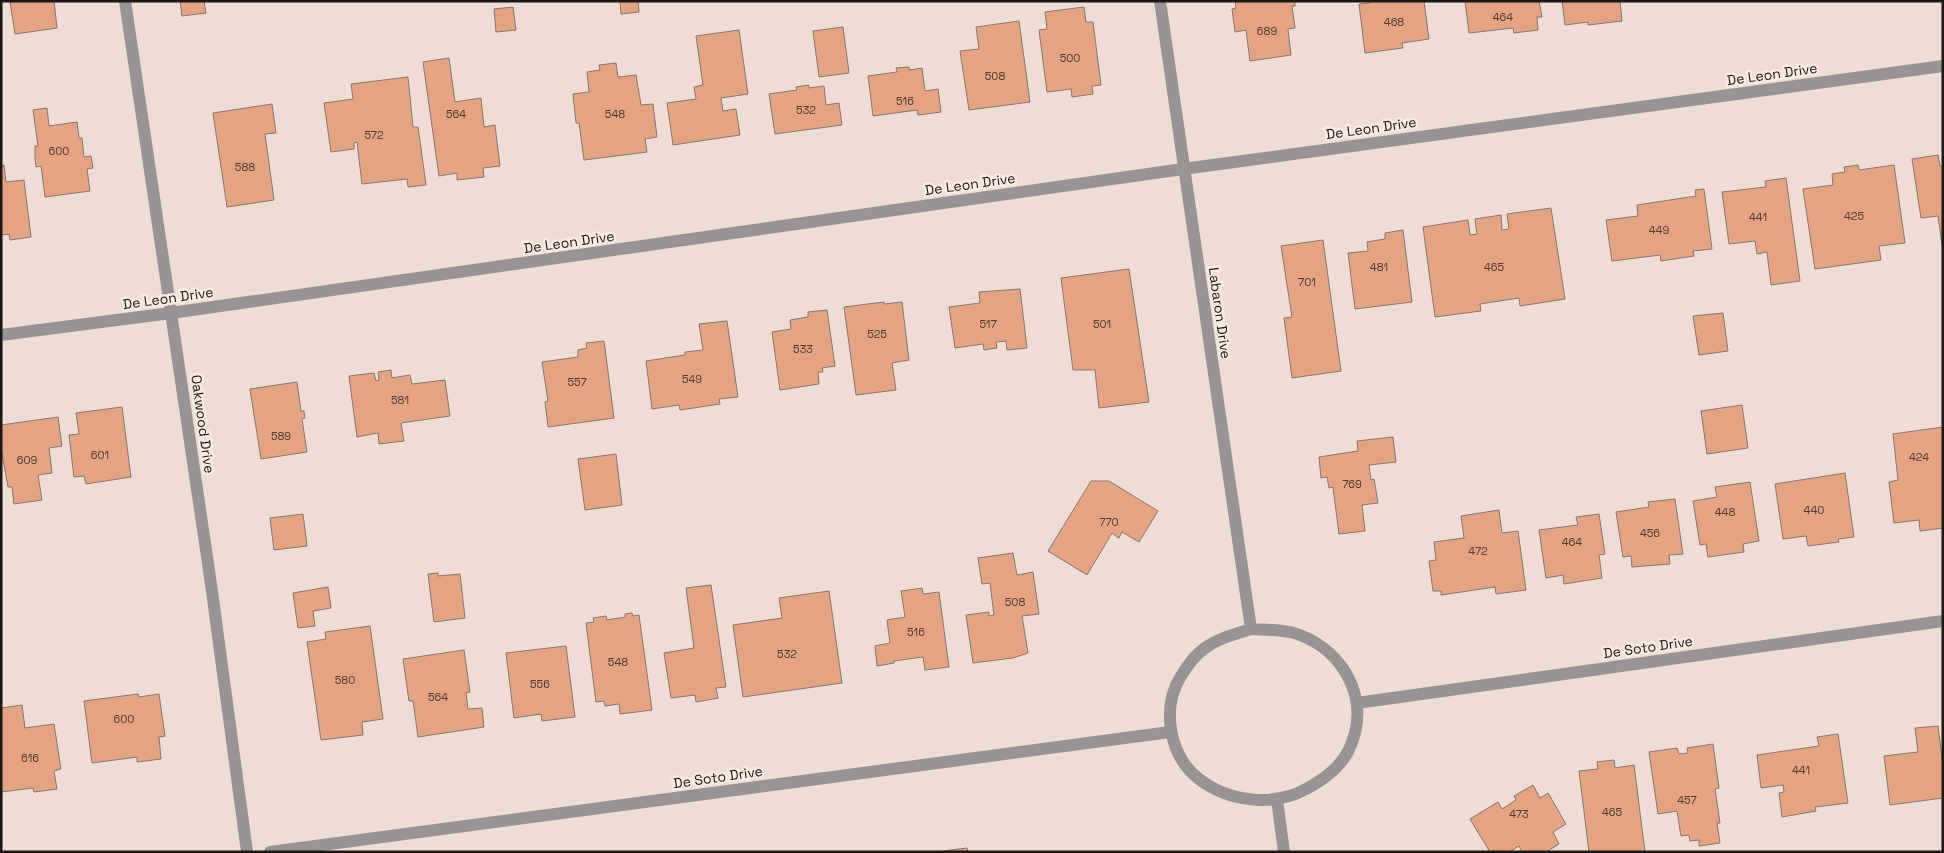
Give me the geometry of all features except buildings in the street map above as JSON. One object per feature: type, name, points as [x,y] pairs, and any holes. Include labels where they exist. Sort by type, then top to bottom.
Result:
[{"type":"street","name":"Oakwood Drive","points":[[126,1],[172,313],[247,852]]},
{"type":"street","name":"Labaron Drive","points":[[1160,1],[1251,629]]},
{"type":"street","name":"De Leon Drive","points":[[1,335],[172,313],[1183,169],[1943,66]]},
{"type":"street","name":"De Soto Drive","points":[[1357,703],[1943,621]]},
{"type":"street","points":[[1251,629],[1279,630],[1298,634],[1316,642],[1331,653],[1343,666],[1354,688],[1357,703],[1357,727],[1351,746],[1336,769],[1324,780],[1298,794],[1277,800],[1252,800],[1230,796],[1199,779],[1183,761],[1170,732],[1170,703],[1175,685],[1188,664],[1205,648],[1226,636],[1251,629]]},
{"type":"street","name":"De Soto Drive","points":[[270,852],[1170,732]]},
{"type":"street","points":[[1277,800],[1284,852]]}]
